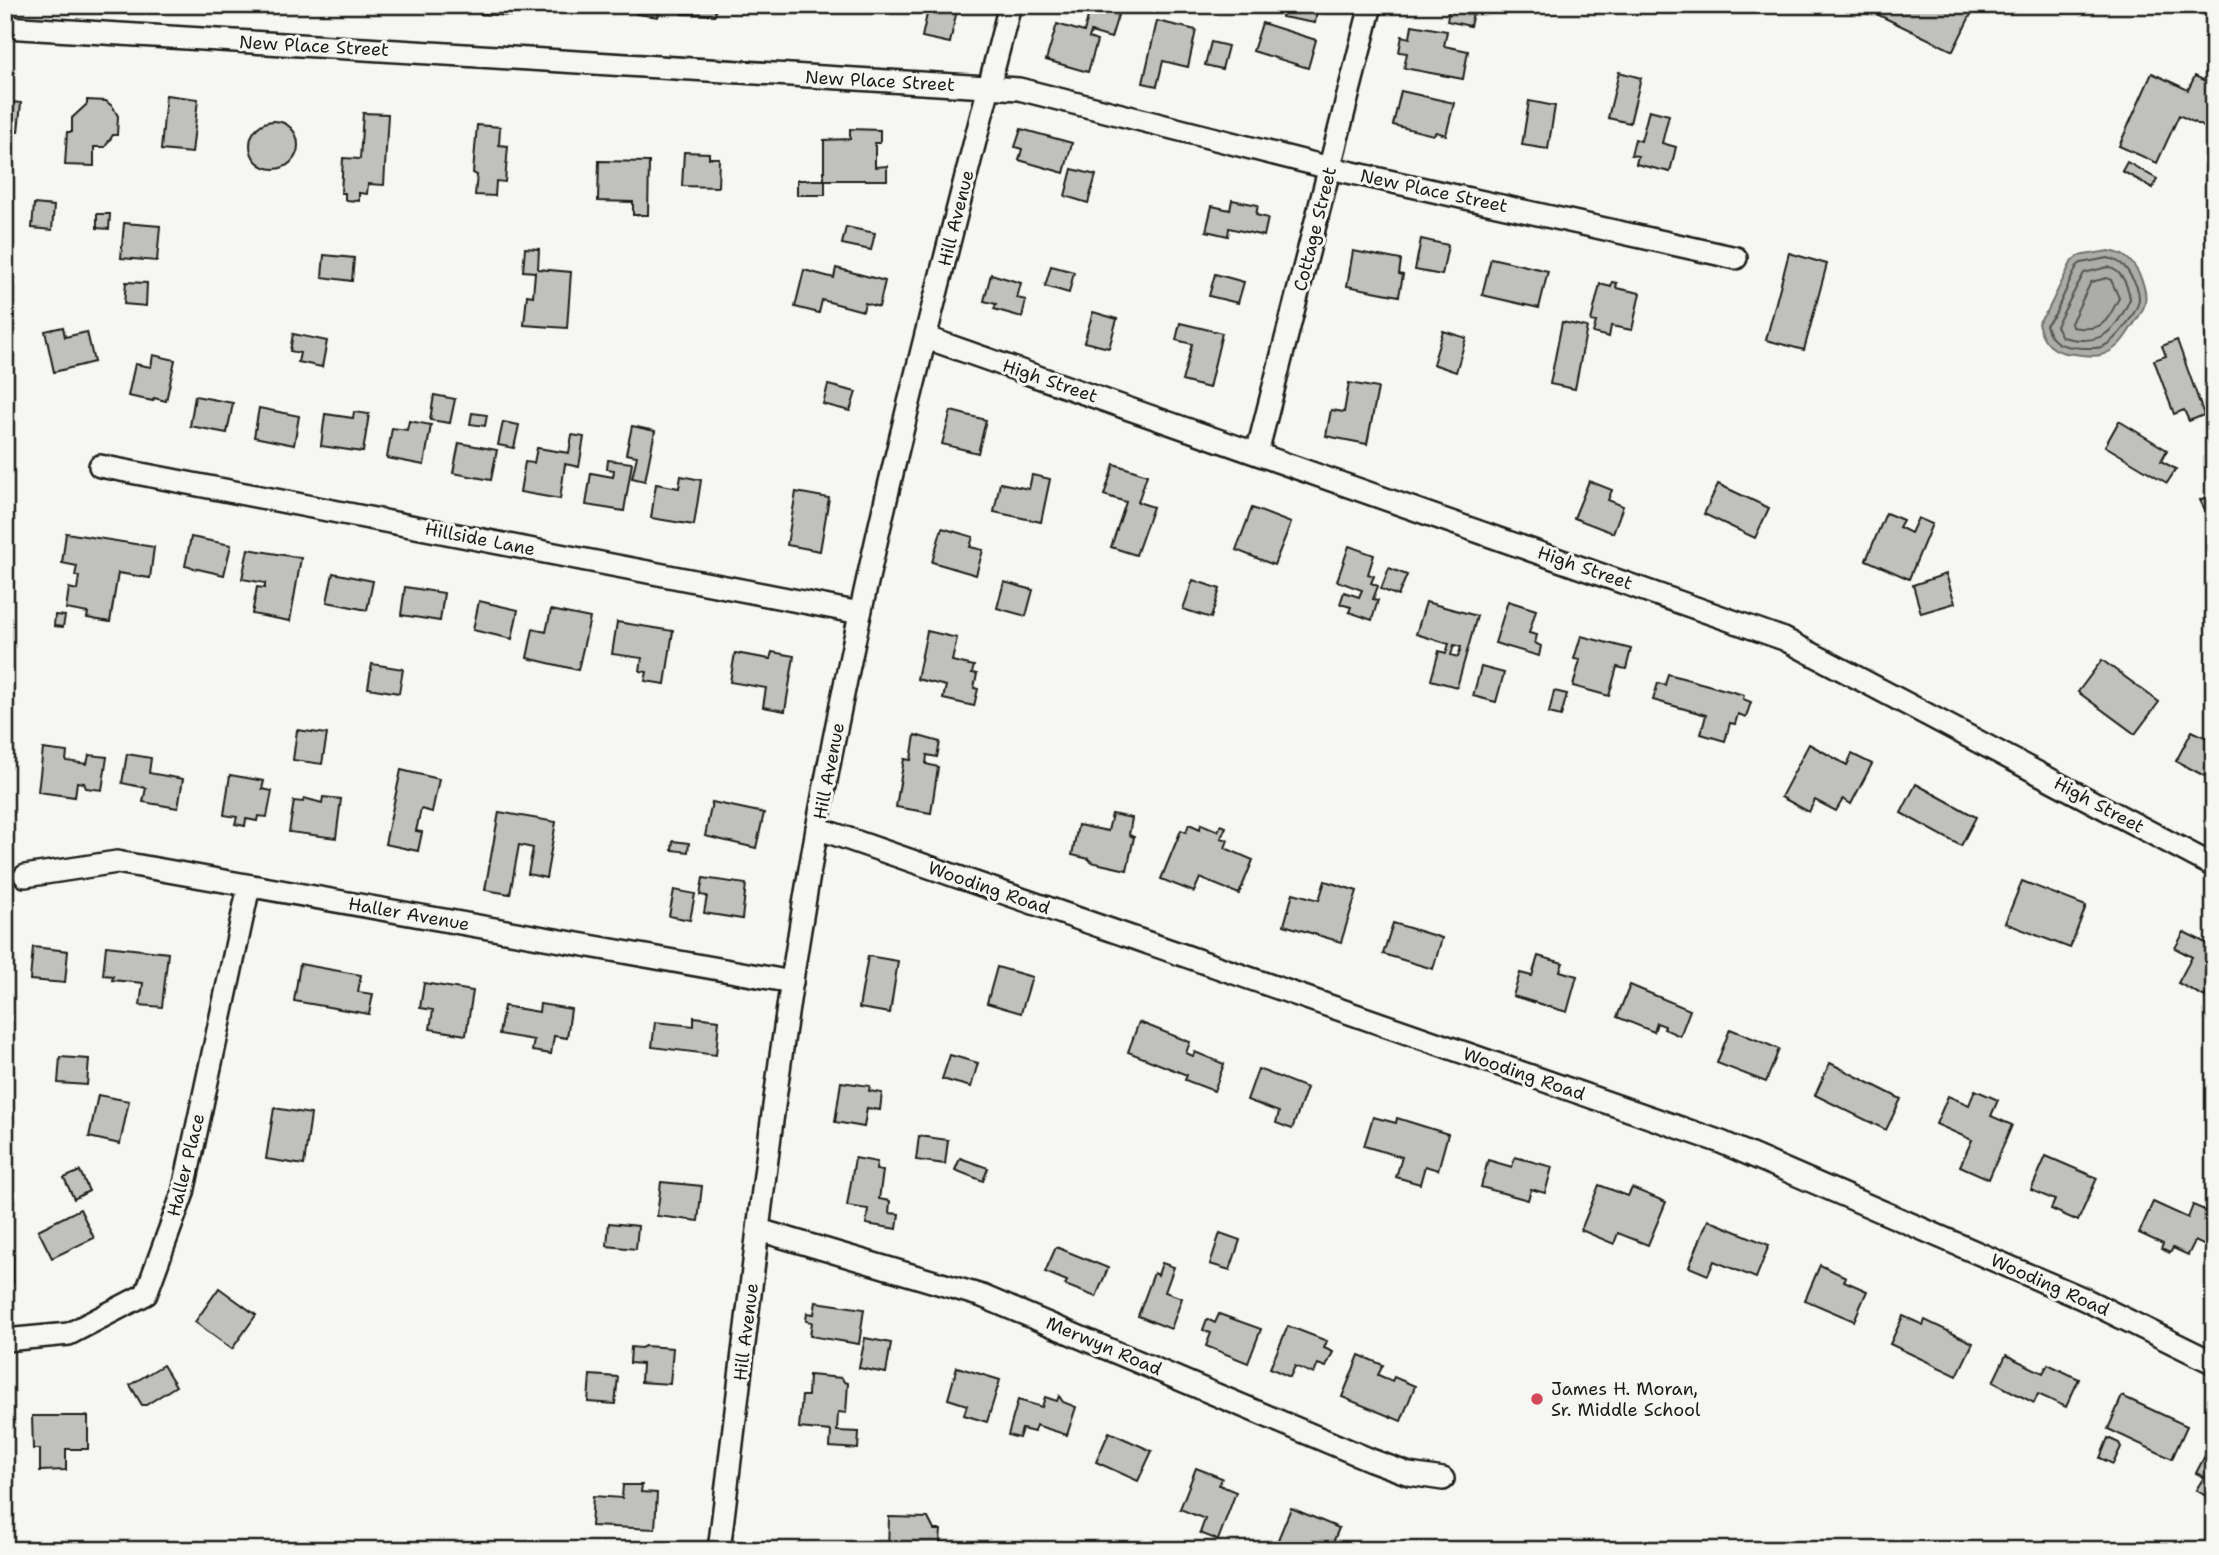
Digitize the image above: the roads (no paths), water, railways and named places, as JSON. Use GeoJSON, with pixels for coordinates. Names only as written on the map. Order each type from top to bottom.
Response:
{"type":"FeatureCollection","features":[{"type":"Feature","properties":{"kind":"street","name":"Hill Avenue"},"geometry":{"type":"LineString","coordinates":[[719,1550],[792,982],[817,828],[860,613],[1010,5]]}},
{"type":"Feature","properties":{"kind":"street","name":"Cottage Street"},"geometry":{"type":"LineString","coordinates":[[1257,453],[1371,5]]}},
{"type":"Feature","properties":{"kind":"street","name":"New Place Street"},"geometry":{"type":"LineString","coordinates":[[5,27],[1019,89],[1330,168],[1736,258]]}},
{"type":"Feature","properties":{"kind":"street","name":"High Street"},"geometry":{"type":"LineString","coordinates":[[927,338],[1784,639],[2214,866]]}},
{"type":"Feature","properties":{"kind":"street","name":"Hillside Lane"},"geometry":{"type":"LineString","coordinates":[[100,466],[860,613]]}},
{"type":"Feature","properties":{"kind":"street","name":"Wooding Road"},"geometry":{"type":"LineString","coordinates":[[817,828],[1721,1142],[2084,1299],[2214,1363]]}},
{"type":"Feature","properties":{"kind":"street","name":"Haller Avenue"},"geometry":{"type":"LineString","coordinates":[[25,876],[117,862],[792,982]]}},
{"type":"Feature","properties":{"kind":"street","name":"Haller Place"},"geometry":{"type":"LineString","coordinates":[[5,1340],[69,1334],[146,1294],[183,1193],[249,886]]}},
{"type":"Feature","properties":{"kind":"street","name":"Merwyn Road"},"geometry":{"type":"LineString","coordinates":[[759,1230],[982,1296],[1371,1460],[1409,1474],[1443,1479]]}},
{"type":"Feature","properties":{"kind":"water"},"geometry":{"type":"Polygon","coordinates":[[[2109,251],[2121,254],[2133,265],[2145,291],[2144,307],[2121,342],[2106,353],[2088,356],[2055,349],[2046,342],[2038,323],[2048,310],[2072,261],[2078,256],[2109,251]]]}},
{"type":"Feature","properties":{"kind":"place","name":"James H. Moran, Sr. Middle School"},"geometry":{"type":"Point","coordinates":[1537,1399]}}]}
